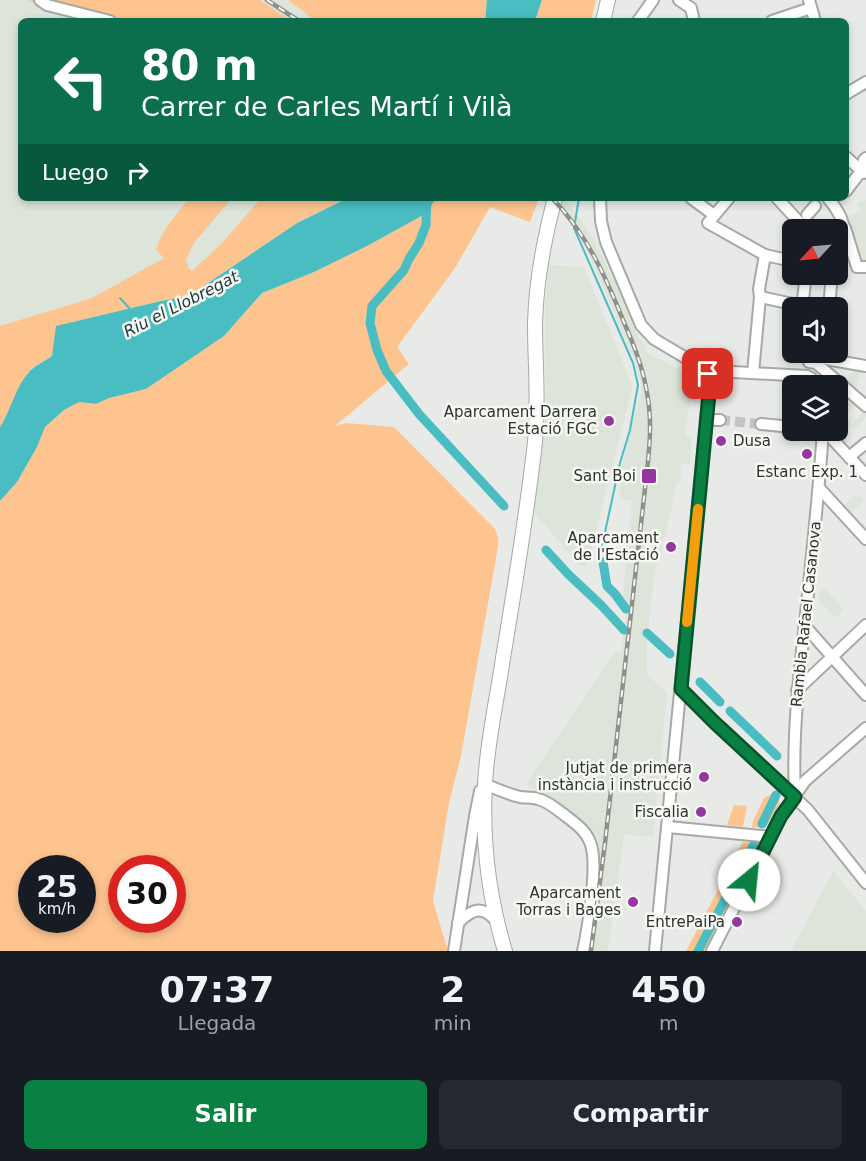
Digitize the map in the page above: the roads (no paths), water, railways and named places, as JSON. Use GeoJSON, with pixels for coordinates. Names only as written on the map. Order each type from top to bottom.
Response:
{"type":"FeatureCollection","features":[{"type":"Feature","properties":{"kind":"main road"},"geometry":{"type":"LineString","coordinates":[[604,18],[608,0]]}},
{"type":"Feature","properties":{"kind":"main road"},"geometry":{"type":"LineString","coordinates":[[505,951],[488,863],[485,784],[535,440],[537,285],[542,251],[554,201]]}},
{"type":"Feature","properties":{"kind":"street"},"geometry":{"type":"LineString","coordinates":[[40,0],[47,5],[98,18]]}},
{"type":"Feature","properties":{"kind":"street"},"geometry":{"type":"LineString","coordinates":[[640,18],[653,0]]}},
{"type":"Feature","properties":{"kind":"street"},"geometry":{"type":"LineString","coordinates":[[679,0],[691,8],[693,18]]}},
{"type":"Feature","properties":{"kind":"street"},"geometry":{"type":"LineString","coordinates":[[778,18],[810,4]]}},
{"type":"Feature","properties":{"kind":"street"},"geometry":{"type":"LineString","coordinates":[[849,92],[866,82]]}},
{"type":"Feature","properties":{"kind":"street"},"geometry":{"type":"LineString","coordinates":[[849,159],[865,165],[849,187]]}},
{"type":"Feature","properties":{"kind":"street"},"geometry":{"type":"LineString","coordinates":[[600,201],[601,221],[606,242],[641,325],[654,339],[701,367],[708,374],[710,383],[655,951]]}},
{"type":"Feature","properties":{"kind":"street"},"geometry":{"type":"LineString","coordinates":[[695,201],[714,215]]}},
{"type":"Feature","properties":{"kind":"street"},"geometry":{"type":"LineString","coordinates":[[726,201],[708,223],[765,255],[782,259]]}},
{"type":"Feature","properties":{"kind":"street"},"geometry":{"type":"LineString","coordinates":[[780,201],[796,219]]}},
{"type":"Feature","properties":{"kind":"street"},"geometry":{"type":"LineString","coordinates":[[822,202],[838,211],[841,219]]}},
{"type":"Feature","properties":{"kind":"street"},"geometry":{"type":"LineString","coordinates":[[848,236],[857,267],[866,267]]}},
{"type":"Feature","properties":{"kind":"street"},"geometry":{"type":"LineString","coordinates":[[753,373],[759,289],[765,255]]}},
{"type":"Feature","properties":{"kind":"street"},"geometry":{"type":"LineString","coordinates":[[759,297],[782,302]]}},
{"type":"Feature","properties":{"kind":"street"},"geometry":{"type":"LineString","coordinates":[[827,363],[866,406]]}},
{"type":"Feature","properties":{"kind":"street"},"geometry":{"type":"LineString","coordinates":[[848,363],[866,366]]}},
{"type":"Feature","properties":{"kind":"street"},"geometry":{"type":"LineString","coordinates":[[708,374],[715,371],[782,377]]}},
{"type":"Feature","properties":{"kind":"street"},"geometry":{"type":"LineString","coordinates":[[761,424],[782,426]]}},
{"type":"Feature","properties":{"kind":"street","name":"Rambla Rafael Casanova"},"geometry":{"type":"LineString","coordinates":[[795,797],[793,763],[797,690],[823,441]]}},
{"type":"Feature","properties":{"kind":"street"},"geometry":{"type":"LineString","coordinates":[[834,441],[866,475]]}},
{"type":"Feature","properties":{"kind":"street"},"geometry":{"type":"LineString","coordinates":[[849,457],[866,442]]}},
{"type":"Feature","properties":{"kind":"street"},"geometry":{"type":"LineString","coordinates":[[819,488],[866,539]]}},
{"type":"Feature","properties":{"kind":"street"},"geometry":{"type":"LineString","coordinates":[[804,625],[866,695]]}},
{"type":"Feature","properties":{"kind":"street"},"geometry":{"type":"LineString","coordinates":[[797,690],[866,625]]}},
{"type":"Feature","properties":{"kind":"street"},"geometry":{"type":"LineString","coordinates":[[681,689],[808,810],[866,883]]}},
{"type":"Feature","properties":{"kind":"street"},"geometry":{"type":"LineString","coordinates":[[678,719],[681,713],[689,710],[696,710],[708,717]]}},
{"type":"Feature","properties":{"kind":"street"},"geometry":{"type":"LineString","coordinates":[[712,951],[781,816],[805,781],[866,728]]}},
{"type":"Feature","properties":{"kind":"street"},"geometry":{"type":"LineString","coordinates":[[454,951],[475,816],[490,746]]}},
{"type":"Feature","properties":{"kind":"street"},"geometry":{"type":"LineString","coordinates":[[485,784],[519,796],[539,799],[551,805],[574,822],[590,841],[593,852],[593,870],[583,951]]}},
{"type":"Feature","properties":{"kind":"street"},"geometry":{"type":"LineString","coordinates":[[668,827],[771,837]]}},
{"type":"Feature","properties":{"kind":"street"},"geometry":{"type":"LineString","coordinates":[[458,923],[467,914],[477,910],[490,913],[498,923]]}},
{"type":"Feature","properties":{"kind":"water"},"geometry":{"type":"Polygon","coordinates":[[[487,0],[542,0],[536,18],[485,18],[487,0]]]}},
{"type":"Feature","properties":{"kind":"water","name":"Riu el Llobregat"},"geometry":{"type":"Polygon","coordinates":[[[342,201],[434,201],[427,213],[367,246],[314,272],[262,293],[224,336],[146,389],[109,398],[96,404],[79,402],[64,410],[45,427],[37,447],[17,482],[0,501],[0,427],[24,378],[52,356],[56,326],[189,296],[297,223],[342,201]]]}},
{"type":"Feature","properties":{"kind":"waterway"},"geometry":{"type":"LineString","coordinates":[[427,201],[426,225],[419,243],[404,270],[372,306],[370,323],[377,350],[386,371],[419,414],[504,506]]}},
{"type":"Feature","properties":{"kind":"waterway"},"geometry":{"type":"LineString","coordinates":[[578,201],[574,228],[633,363],[638,385],[630,430],[620,463],[602,546]]}},
{"type":"Feature","properties":{"kind":"waterway"},"geometry":{"type":"LineString","coordinates":[[120,298],[130,309]]}},
{"type":"Feature","properties":{"kind":"waterway"},"geometry":{"type":"LineString","coordinates":[[546,550],[624,630]]}},
{"type":"Feature","properties":{"kind":"waterway"},"geometry":{"type":"LineString","coordinates":[[603,562],[607,586],[626,609]]}},
{"type":"Feature","properties":{"kind":"waterway"},"geometry":{"type":"LineString","coordinates":[[647,633],[670,654]]}},
{"type":"Feature","properties":{"kind":"waterway"},"geometry":{"type":"LineString","coordinates":[[700,682],[720,702]]}},
{"type":"Feature","properties":{"kind":"waterway"},"geometry":{"type":"LineString","coordinates":[[730,711],[777,756]]}},
{"type":"Feature","properties":{"kind":"waterway"},"geometry":{"type":"LineString","coordinates":[[762,824],[776,795]]}},
{"type":"Feature","properties":{"kind":"waterway"},"geometry":{"type":"LineString","coordinates":[[698,951],[754,844]]}},
{"type":"Feature","properties":{"kind":"tunnel"},"geometry":{"type":"LineString","coordinates":[[720,420],[761,424]]}},
{"type":"Feature","properties":{"kind":"railway"},"geometry":{"type":"LineString","coordinates":[[267,0],[294,18]]}},
{"type":"Feature","properties":{"kind":"railway"},"geometry":{"type":"LineString","coordinates":[[555,201],[585,240],[609,287],[640,365],[650,412],[647,471],[591,951]]}},
{"type":"Feature","properties":{"kind":"place","name":"Aparcament Darrera Estació FGC"},"geometry":{"type":"Point","coordinates":[609,421]}},
{"type":"Feature","properties":{"kind":"place","name":"Dusa"},"geometry":{"type":"Point","coordinates":[721,441]}},
{"type":"Feature","properties":{"kind":"place","name":"Estanc Exp. 1"},"geometry":{"type":"Point","coordinates":[807,454]}},
{"type":"Feature","properties":{"kind":"place","name":"Sant Boi"},"geometry":{"type":"Point","coordinates":[649,476]}},
{"type":"Feature","properties":{"kind":"place","name":"Aparcament de l'Estació"},"geometry":{"type":"Point","coordinates":[671,547]}},
{"type":"Feature","properties":{"kind":"place","name":"Jutjat de primera instància i instrucció"},"geometry":{"type":"Point","coordinates":[704,777]}},
{"type":"Feature","properties":{"kind":"place","name":"Fiscalia"},"geometry":{"type":"Point","coordinates":[701,812]}},
{"type":"Feature","properties":{"kind":"place","name":"Aparcament Torras i Bages"},"geometry":{"type":"Point","coordinates":[633,902]}},
{"type":"Feature","properties":{"kind":"place","name":"EntrePaiPa"},"geometry":{"type":"Point","coordinates":[737,922]}}]}
